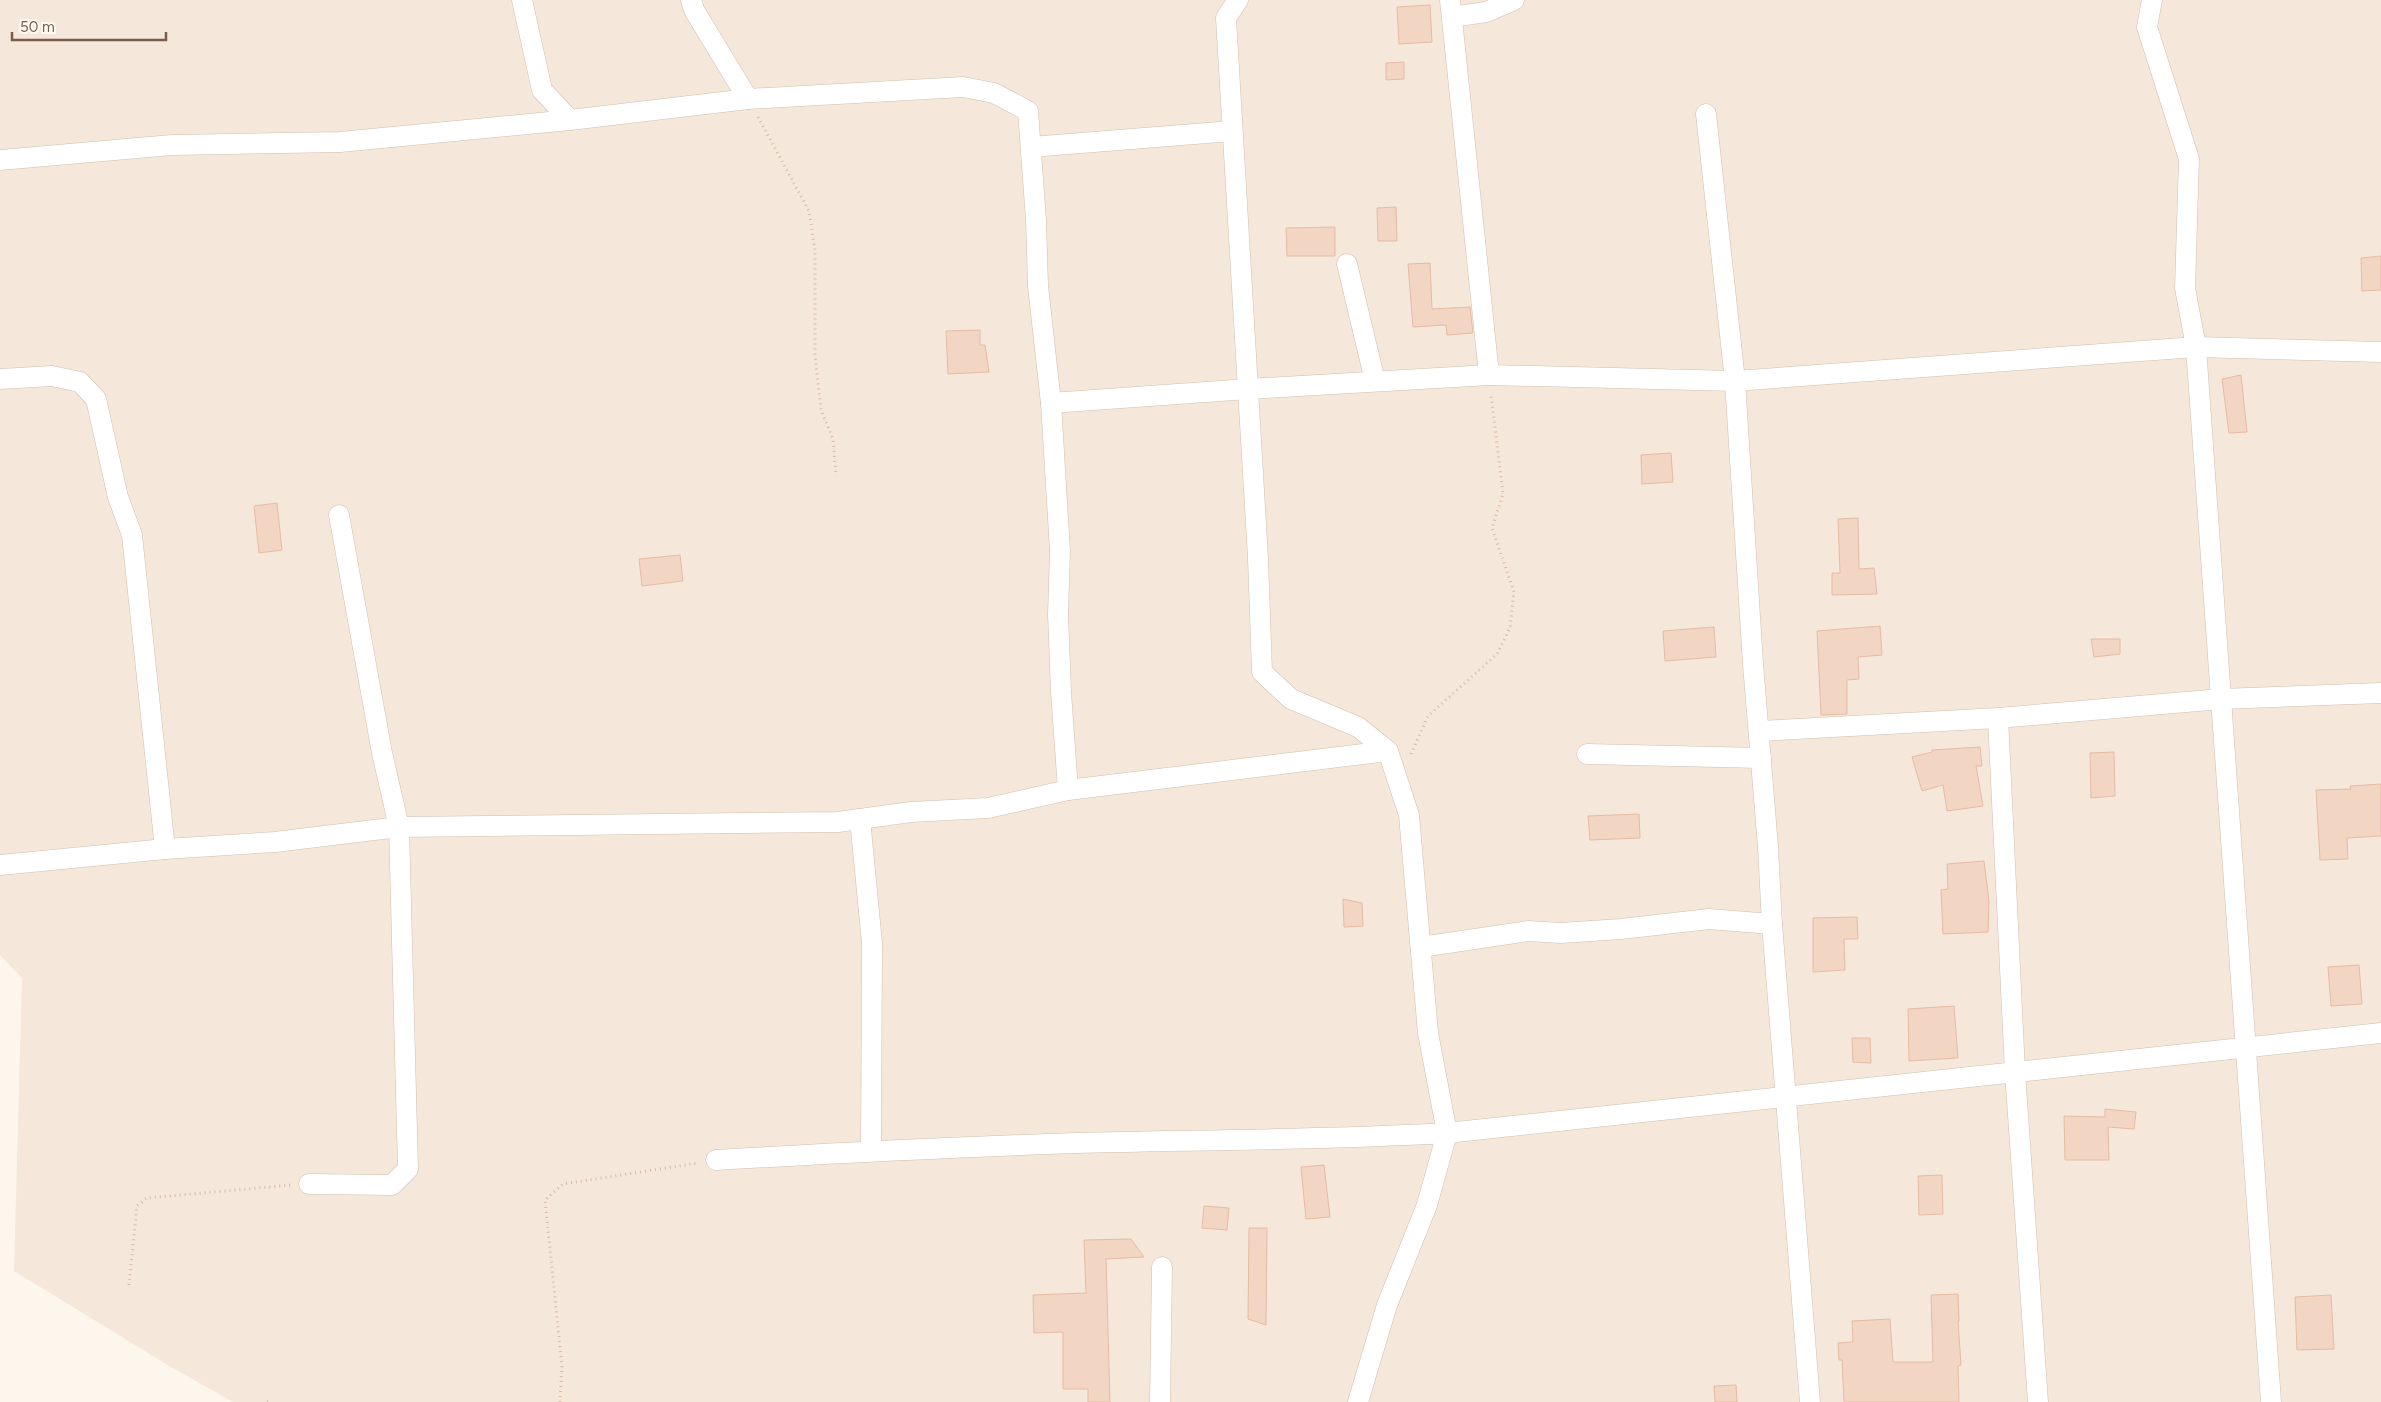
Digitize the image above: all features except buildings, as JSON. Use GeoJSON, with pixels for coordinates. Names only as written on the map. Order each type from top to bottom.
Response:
{"type":"FeatureCollection","features":[{"type":"Feature","properties":{"kind":"street"},"geometry":{"type":"LineString","coordinates":[[522,0],[542,90],[570,120]]}},
{"type":"Feature","properties":{"kind":"street"},"geometry":{"type":"LineString","coordinates":[[691,0],[694,10],[748,99]]}},
{"type":"Feature","properties":{"kind":"street"},"geometry":{"type":"LineString","coordinates":[[1238,0],[1226,18],[1248,389],[1262,672],[1290,699],[1358,727],[1388,751],[1409,815],[1428,1033],[1447,1133],[1427,1205],[1387,1305],[1358,1402]]}},
{"type":"Feature","properties":{"kind":"street"},"geometry":{"type":"LineString","coordinates":[[1489,375],[1451,8],[1486,12],[1514,0]]}},
{"type":"Feature","properties":{"kind":"street"},"geometry":{"type":"LineString","coordinates":[[2152,0],[2148,27],[2189,160],[2186,288],[2196,347],[2271,1402]]}},
{"type":"Feature","properties":{"kind":"street"},"geometry":{"type":"LineString","coordinates":[[0,160],[172,145],[340,142],[570,120],[748,99],[963,87],[994,93],[1028,111],[1039,296],[1051,403],[1060,551],[1058,614],[1068,790]]}},
{"type":"Feature","properties":{"kind":"street"},"geometry":{"type":"LineString","coordinates":[[1706,114],[1735,382],[1772,924],[1810,1402]]}},
{"type":"Feature","properties":{"kind":"street"},"geometry":{"type":"LineString","coordinates":[[1031,147],[1232,131]]}},
{"type":"Feature","properties":{"kind":"street"},"geometry":{"type":"LineString","coordinates":[[1347,264],[1375,381]]}},
{"type":"Feature","properties":{"kind":"street"},"geometry":{"type":"LineString","coordinates":[[1051,403],[1489,375],[1735,382],[2196,347],[2381,352]]}},
{"type":"Feature","properties":{"kind":"street"},"geometry":{"type":"LineString","coordinates":[[0,379],[52,376],[80,382],[96,399],[118,497],[132,535],[166,849]]}},
{"type":"Feature","properties":{"kind":"street"},"geometry":{"type":"LineString","coordinates":[[308,1184],[392,1185],[408,1169],[399,827],[382,753],[339,515]]}},
{"type":"Feature","properties":{"kind":"street"},"geometry":{"type":"LineString","coordinates":[[1760,731],[1998,718],[2221,699],[2381,693]]}},
{"type":"Feature","properties":{"kind":"street"},"geometry":{"type":"LineString","coordinates":[[1998,718],[2015,1072],[2038,1402]]}},
{"type":"Feature","properties":{"kind":"street"},"geometry":{"type":"LineString","coordinates":[[0,865],[166,849],[275,842],[399,827],[819,822],[860,819],[911,812],[988,808],[1068,790],[1388,751]]}},
{"type":"Feature","properties":{"kind":"street"},"geometry":{"type":"LineString","coordinates":[[1587,754],[1761,758]]}},
{"type":"Feature","properties":{"kind":"street"},"geometry":{"type":"LineString","coordinates":[[860,819],[872,943],[871,1151]]}},
{"type":"Feature","properties":{"kind":"street"},"geometry":{"type":"LineString","coordinates":[[1421,946],[1528,931],[1561,933],[1612,930],[1709,919],[1772,924]]}},
{"type":"Feature","properties":{"kind":"street"},"geometry":{"type":"LineString","coordinates":[[716,1160],[871,1151],[1247,1139],[1359,1138],[1447,1133],[2381,1032]]}},
{"type":"Feature","properties":{"kind":"street"},"geometry":{"type":"LineString","coordinates":[[1160,1402],[1162,1267]]}},
{"type":"Feature","properties":{"kind":"path"},"geometry":{"type":"LineString","coordinates":[[748,99],[809,210],[816,251],[815,354],[821,410],[834,439],[836,476]]}},
{"type":"Feature","properties":{"kind":"path"},"geometry":{"type":"LineString","coordinates":[[1398,782],[1428,716],[1497,654],[1510,628],[1514,592],[1492,528],[1503,494],[1489,375]]}},
{"type":"Feature","properties":{"kind":"path"},"geometry":{"type":"LineString","coordinates":[[560,1402],[562,1367],[545,1200],[564,1184],[716,1160]]}},
{"type":"Feature","properties":{"kind":"path"},"geometry":{"type":"LineString","coordinates":[[129,1285],[137,1206],[147,1198],[308,1184]]}},
{"type":"Feature","properties":{"kind":"shaded area"},"geometry":{"type":"Polygon","coordinates":[[[0,0],[2381,0],[2381,1402],[233,1402],[166,1364],[14,1271],[22,978],[0,955],[0,0]]]}}]}
